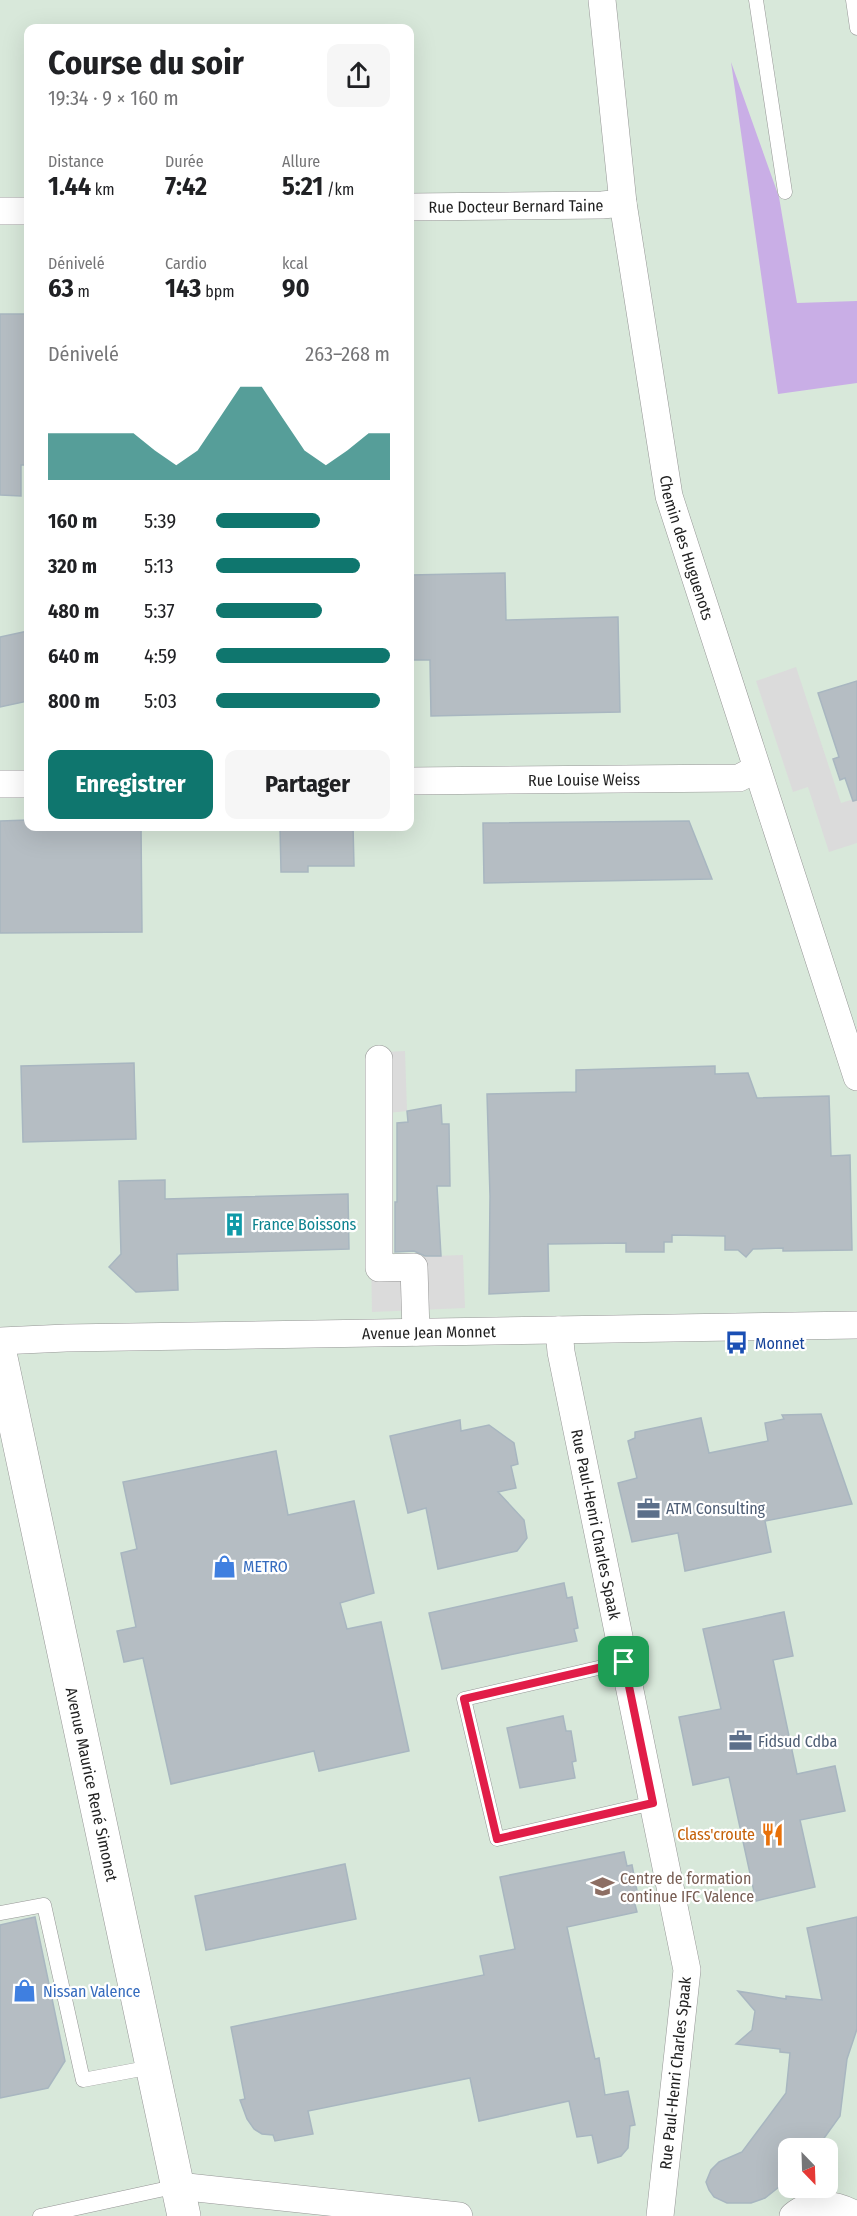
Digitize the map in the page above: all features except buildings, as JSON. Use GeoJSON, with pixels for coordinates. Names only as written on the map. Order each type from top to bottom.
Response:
{"type":"FeatureCollection","features":[{"type":"Feature","properties":{"kind":"street","name":"Chemin des Huguenots"},"geometry":{"type":"LineString","coordinates":[[602,0],[623,203],[669,496],[857,1077]]}},
{"type":"Feature","properties":{"kind":"street","name":"Rue Docteur Bernard Taine"},"geometry":{"type":"LineString","coordinates":[[414,207],[623,203]]}},
{"type":"Feature","properties":{"kind":"street"},"geometry":{"type":"LineString","coordinates":[[0,211],[24,211]]}},
{"type":"Feature","properties":{"kind":"street","name":"Rue Louise Weiss"},"geometry":{"type":"LineString","coordinates":[[414,781],[739,778],[756,769]]}},
{"type":"Feature","properties":{"kind":"street"},"geometry":{"type":"LineString","coordinates":[[0,784],[24,784]]}},
{"type":"Feature","properties":{"kind":"street"},"geometry":{"type":"LineString","coordinates":[[379,1059],[379,1268],[414,1267],[416,1332]]}},
{"type":"Feature","properties":{"kind":"street","name":"Avenue Jean Monnet"},"geometry":{"type":"LineString","coordinates":[[0,1341],[857,1324]]}},
{"type":"Feature","properties":{"kind":"street","name":"Rue Paul-Henri Charles Spaak"},"geometry":{"type":"LineString","coordinates":[[559,1330],[561,1352],[687,1970],[660,2216]]}},
{"type":"Feature","properties":{"kind":"street","name":"Avenue Maurice René Simonet"},"geometry":{"type":"LineString","coordinates":[[0,1353],[181,2201]]}},
{"type":"Feature","properties":{"kind":"street"},"geometry":{"type":"LineString","coordinates":[[181,2201],[459,2216]]}},
{"type":"Feature","properties":{"kind":"street"},"geometry":{"type":"LineString","coordinates":[[793,2216],[814,2206],[831,2205],[847,2209],[857,2216]]}},
{"type":"Feature","properties":{"kind":"lane"},"geometry":{"type":"LineString","coordinates":[[756,0],[785,192]]}},
{"type":"Feature","properties":{"kind":"lane"},"geometry":{"type":"LineString","coordinates":[[853,0],[857,28]]}},
{"type":"Feature","properties":{"kind":"lane"},"geometry":{"type":"LineString","coordinates":[[624,1662],[464,1699],[497,1839],[653,1803]]}},
{"type":"Feature","properties":{"kind":"lane"},"geometry":{"type":"LineString","coordinates":[[0,1913],[44,1905],[83,2080],[152,2067]]}},
{"type":"Feature","properties":{"kind":"lane"},"geometry":{"type":"LineString","coordinates":[[40,2216],[181,2201]]}},
{"type":"Feature","properties":{"kind":"shaded area"},"geometry":{"type":"Polygon","coordinates":[[[0,0],[857,0],[857,2216],[0,2216],[0,0]]]}},
{"type":"Feature","properties":{"kind":"shaded area"},"geometry":{"type":"Polygon","coordinates":[[[731,62],[779,197],[797,303],[857,301],[857,383],[778,394],[731,62]]]}},
{"type":"Feature","properties":{"kind":"shaded area"},"geometry":{"type":"Polygon","coordinates":[[[796,667],[841,803],[857,798],[857,843],[829,852],[808,787],[793,792],[756,681],[796,667]]]}},
{"type":"Feature","properties":{"kind":"shaded area"},"geometry":{"type":"Polygon","coordinates":[[[405,1051],[407,1111],[388,1113],[385,1052],[405,1051]]]}},
{"type":"Feature","properties":{"kind":"shaded area"},"geometry":{"type":"Polygon","coordinates":[[[463,1255],[465,1308],[372,1312],[371,1258],[463,1255]]]}},
{"type":"Feature","properties":{"kind":"place","name":"France Boissons"},"geometry":{"type":"Point","coordinates":[234,1224]}},
{"type":"Feature","properties":{"kind":"place","name":"Monnet"},"geometry":{"type":"Point","coordinates":[737,1343]}},
{"type":"Feature","properties":{"kind":"place","name":"ATM Consulting"},"geometry":{"type":"Point","coordinates":[648,1508]}},
{"type":"Feature","properties":{"kind":"place","name":"METRO"},"geometry":{"type":"Point","coordinates":[225,1566]}},
{"type":"Feature","properties":{"kind":"place","name":"Fidsud Cdba"},"geometry":{"type":"Point","coordinates":[740,1741]}},
{"type":"Feature","properties":{"kind":"place","name":"Class'croute"},"geometry":{"type":"Point","coordinates":[773,1834]}},
{"type":"Feature","properties":{"kind":"place","name":"Centre de formation continue IFC Valence"},"geometry":{"type":"Point","coordinates":[602,1887]}},
{"type":"Feature","properties":{"kind":"place","name":"Nissan Valence"},"geometry":{"type":"Point","coordinates":[25,1991]}},
{"type":"Feature","properties":{"kind":"route"},"geometry":{"type":"LineString","coordinates":[[624,1662],[653,1803],[497,1839],[464,1699],[624,1662]]}}]}
